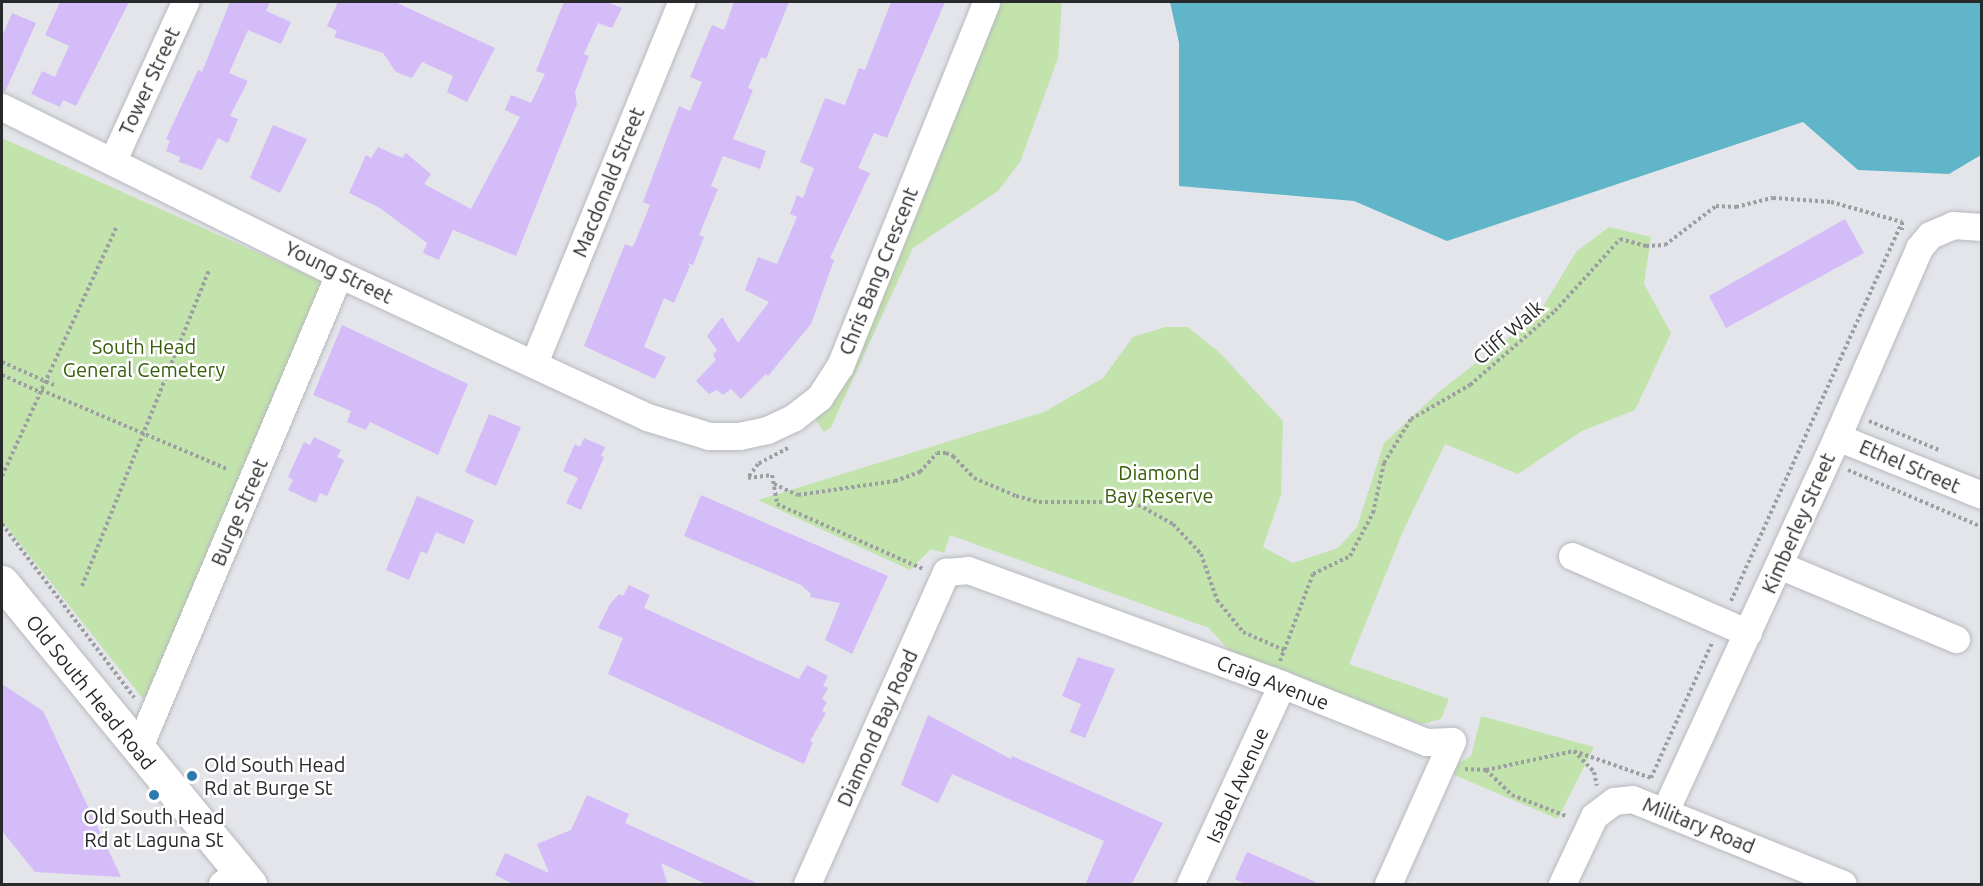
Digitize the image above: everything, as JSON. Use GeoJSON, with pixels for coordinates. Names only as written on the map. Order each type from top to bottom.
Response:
{"type":"FeatureCollection","features":[{"type":"Feature","properties":{"kind":"main road","name":"Old South Head Road"},"geometry":{"type":"LineString","coordinates":[[2,582],[138,749],[237,880]]}},
{"type":"Feature","properties":{"kind":"street","name":"Tower Street"},"geometry":{"type":"LineString","coordinates":[[113,160],[185,2]]}},
{"type":"Feature","properties":{"kind":"street","name":"Macdonald Street"},"geometry":{"type":"LineString","coordinates":[[534,363],[681,2]]}},
{"type":"Feature","properties":{"kind":"street","name":"Chris Bang Crescent"},"geometry":{"type":"LineString","coordinates":[[680,430],[709,436],[767,430],[793,418],[819,398],[840,366],[986,2]]}},
{"type":"Feature","properties":{"kind":"street","name":"Young Street"},"geometry":{"type":"LineString","coordinates":[[2,107],[339,274],[680,430]]}},
{"type":"Feature","properties":{"kind":"street","name":"Kimberley Street"},"geometry":{"type":"LineString","coordinates":[[1665,811],[1837,437],[1919,248],[1930,235],[1953,225],[1982,227]]}},
{"type":"Feature","properties":{"kind":"street","name":"Burge Street"},"geometry":{"type":"LineString","coordinates":[[138,749],[339,274]]}},
{"type":"Feature","properties":{"kind":"street","name":"Ethel Street"},"geometry":{"type":"LineString","coordinates":[[1837,437],[1982,495]]}},
{"type":"Feature","properties":{"kind":"street"},"geometry":{"type":"LineString","coordinates":[[1572,556],[1748,633]]}},
{"type":"Feature","properties":{"kind":"street"},"geometry":{"type":"LineString","coordinates":[[1779,565],[1956,639]]}},
{"type":"Feature","properties":{"kind":"street","name":"Craig Avenue"},"geometry":{"type":"LineString","coordinates":[[946,572],[968,570],[1276,682],[1426,742],[1452,741]]}},
{"type":"Feature","properties":{"kind":"street","name":"Diamond Bay Road"},"geometry":{"type":"LineString","coordinates":[[807,885],[946,572]]}},
{"type":"Feature","properties":{"kind":"street","name":"Isabel Avenue"},"geometry":{"type":"LineString","coordinates":[[1190,885],[1276,682]]}},
{"type":"Feature","properties":{"kind":"street"},"geometry":{"type":"LineString","coordinates":[[1388,885],[1452,741]]}},
{"type":"Feature","properties":{"kind":"street","name":"Military Road"},"geometry":{"type":"LineString","coordinates":[[1600,809],[1614,801],[1632,799],[1843,885]]}},
{"type":"Feature","properties":{"kind":"street"},"geometry":{"type":"LineString","coordinates":[[1562,885],[1589,824],[1600,809]]}},
{"type":"Feature","properties":{"kind":"path","name":"Cliff Walk"},"geometry":{"type":"LineString","coordinates":[[1276,682],[1284,650],[1313,574],[1350,556],[1373,513],[1384,463],[1411,419],[1470,386],[1556,311],[1620,239],[1646,246],[1665,245],[1716,206],[1736,207],[1773,198],[1831,202],[1894,219]]}},
{"type":"Feature","properties":{"kind":"path"},"geometry":{"type":"LineString","coordinates":[[1730,603],[1902,222]]}},
{"type":"Feature","properties":{"kind":"path"},"geometry":{"type":"LineString","coordinates":[[2,476],[117,226]]}},
{"type":"Feature","properties":{"kind":"path"},"geometry":{"type":"LineString","coordinates":[[82,586],[209,270]]}},
{"type":"Feature","properties":{"kind":"path"},"geometry":{"type":"LineString","coordinates":[[2,362],[54,385]]}},
{"type":"Feature","properties":{"kind":"path"},"geometry":{"type":"LineString","coordinates":[[2,375],[227,469]]}},
{"type":"Feature","properties":{"kind":"path"},"geometry":{"type":"LineString","coordinates":[[1869,421],[1951,455]]}},
{"type":"Feature","properties":{"kind":"path"},"geometry":{"type":"LineString","coordinates":[[797,442],[763,461],[748,474],[751,480],[770,474],[777,504],[931,573],[946,572]]}},
{"type":"Feature","properties":{"kind":"path"},"geometry":{"type":"LineString","coordinates":[[774,484],[798,495],[895,481],[920,472],[937,453],[946,453],[953,456],[974,478],[1016,496],[1039,501],[1133,502],[1173,524],[1201,555],[1217,600],[1243,632],[1284,650]]}},
{"type":"Feature","properties":{"kind":"path"},"geometry":{"type":"LineString","coordinates":[[1848,470],[1982,527]]}},
{"type":"Feature","properties":{"kind":"path"},"geometry":{"type":"LineString","coordinates":[[2,524],[135,699]]}},
{"type":"Feature","properties":{"kind":"path"},"geometry":{"type":"LineString","coordinates":[[1452,741],[1449,768],[1486,770],[1574,751],[1651,778],[1715,636]]}},
{"type":"Feature","properties":{"kind":"path"},"geometry":{"type":"LineString","coordinates":[[1574,751],[1594,772],[1600,809]]}},
{"type":"Feature","properties":{"kind":"path"},"geometry":{"type":"LineString","coordinates":[[1486,770],[1512,795],[1566,816]]}},
{"type":"Feature","properties":{"kind":"green space"},"geometry":{"type":"Polygon","coordinates":[[[985,2],[1062,2],[1058,58],[1020,162],[998,191],[913,248],[831,427],[824,432],[815,419],[829,397],[985,2]]]}},
{"type":"Feature","properties":{"kind":"green space","name":"South Head General Cemetery"},"geometry":{"type":"Polygon","coordinates":[[[2,138],[328,284],[152,710],[2,521],[2,138]]]}},
{"type":"Feature","properties":{"kind":"green space","name":"Diamond Bay Reserve"},"geometry":{"type":"Polygon","coordinates":[[[1609,227],[1651,237],[1644,284],[1671,333],[1635,410],[1582,431],[1518,474],[1445,444],[1404,529],[1349,664],[1449,699],[1441,719],[1422,724],[1231,653],[1209,628],[950,535],[944,553],[931,549],[910,570],[758,500],[1044,412],[1103,378],[1133,337],[1165,327],[1188,327],[1220,353],[1283,421],[1281,495],[1263,547],[1293,563],[1338,548],[1357,527],[1384,443],[1440,391],[1538,315],[1576,252],[1609,227]]]}},
{"type":"Feature","properties":{"kind":"green space"},"geometry":{"type":"Polygon","coordinates":[[[1481,716],[1594,747],[1558,819],[1445,771],[1471,756],[1481,716]]]}},
{"type":"Feature","properties":{"kind":"water"},"geometry":{"type":"Polygon","coordinates":[[[1170,2],[1981,2],[1981,155],[1949,174],[1858,170],[1803,122],[1447,241],[1354,201],[1179,186],[1179,43],[1170,2]]]}},
{"type":"Feature","properties":{"kind":"building"},"geometry":{"type":"Polygon","coordinates":[[[60,2],[129,2],[76,106],[63,100],[60,107],[31,94],[42,71],[55,77],[69,46],[45,35],[60,2]]]}},
{"type":"Feature","properties":{"kind":"building"},"geometry":{"type":"Polygon","coordinates":[[[230,2],[270,2],[266,11],[291,22],[281,44],[248,30],[229,73],[248,81],[230,116],[238,119],[228,143],[218,138],[202,170],[179,162],[180,157],[166,151],[170,141],[166,139],[198,70],[202,72],[230,2]]]}},
{"type":"Feature","properties":{"kind":"building"},"geometry":{"type":"Polygon","coordinates":[[[338,2],[395,2],[495,48],[467,102],[447,92],[453,76],[422,62],[412,78],[396,72],[383,53],[334,37],[337,31],[327,26],[338,2]]]}},
{"type":"Feature","properties":{"kind":"building"},"geometry":{"type":"Polygon","coordinates":[[[564,2],[607,2],[622,8],[612,28],[598,23],[584,54],[589,56],[575,92],[577,104],[516,256],[453,230],[439,260],[423,253],[427,243],[380,208],[349,193],[366,155],[371,158],[378,147],[402,158],[406,153],[431,174],[424,184],[471,209],[520,117],[505,110],[511,95],[531,103],[545,74],[536,71],[564,2]]]}},
{"type":"Feature","properties":{"kind":"building"},"geometry":{"type":"Polygon","coordinates":[[[734,2],[789,2],[766,59],[761,57],[748,88],[753,90],[733,139],[766,151],[760,169],[723,156],[711,186],[718,189],[699,235],[704,237],[693,265],[687,263],[690,266],[674,303],[664,298],[644,347],[666,357],[655,379],[584,346],[625,244],[633,247],[650,205],[643,202],[679,106],[690,111],[702,82],[690,77],[712,25],[724,30],[734,2]]]}},
{"type":"Feature","properties":{"kind":"building"},"geometry":{"type":"Polygon","coordinates":[[[891,2],[945,2],[887,138],[874,133],[858,168],[870,173],[830,258],[834,260],[811,324],[768,376],[766,374],[741,399],[731,389],[723,395],[717,390],[709,394],[696,381],[716,360],[713,355],[717,350],[707,336],[722,317],[738,343],[769,302],[745,290],[758,257],[777,264],[797,217],[790,214],[797,195],[803,198],[814,168],[800,162],[825,98],[845,105],[859,68],[865,70],[891,2]]]}},
{"type":"Feature","properties":{"kind":"building"},"geometry":{"type":"Polygon","coordinates":[[[12,13],[36,23],[5,92],[2,91],[2,36],[12,13]]]}},
{"type":"Feature","properties":{"kind":"building"},"geometry":{"type":"Polygon","coordinates":[[[273,125],[307,139],[280,193],[250,178],[273,125]]]}},
{"type":"Feature","properties":{"kind":"building"},"geometry":{"type":"Polygon","coordinates":[[[1845,219],[1864,253],[1726,328],[1709,296],[1845,219]]]}},
{"type":"Feature","properties":{"kind":"building"},"geometry":{"type":"Polygon","coordinates":[[[342,325],[468,384],[438,455],[370,422],[366,430],[347,422],[351,411],[313,395],[342,325]]]}},
{"type":"Feature","properties":{"kind":"building"},"geometry":{"type":"Polygon","coordinates":[[[489,414],[521,427],[496,486],[465,472],[489,414]]]}},
{"type":"Feature","properties":{"kind":"building"},"geometry":{"type":"Polygon","coordinates":[[[314,437],[341,450],[337,457],[344,460],[327,496],[320,493],[316,503],[288,490],[293,480],[288,477],[304,442],[310,445],[314,437]]]}},
{"type":"Feature","properties":{"kind":"building"},"geometry":{"type":"Polygon","coordinates":[[[584,438],[605,447],[601,456],[604,457],[581,510],[566,503],[578,478],[563,471],[575,444],[580,447],[584,438]]]}},
{"type":"Feature","properties":{"kind":"building"},"geometry":{"type":"Polygon","coordinates":[[[701,495],[888,576],[852,654],[825,640],[840,603],[810,597],[811,594],[801,585],[684,536],[701,495]]]}},
{"type":"Feature","properties":{"kind":"building"},"geometry":{"type":"Polygon","coordinates":[[[417,496],[474,520],[464,544],[436,532],[427,554],[421,551],[409,580],[386,570],[417,496]]]}},
{"type":"Feature","properties":{"kind":"building"},"geometry":{"type":"Polygon","coordinates":[[[629,585],[650,595],[644,608],[799,679],[807,665],[828,676],[823,686],[828,688],[822,699],[827,702],[822,711],[826,713],[810,741],[813,742],[804,764],[608,674],[623,638],[598,628],[610,604],[619,594],[623,596],[629,585]]]}},
{"type":"Feature","properties":{"kind":"building"},"geometry":{"type":"Polygon","coordinates":[[[1078,657],[1115,669],[1085,738],[1070,732],[1081,704],[1062,696],[1078,657]]]}},
{"type":"Feature","properties":{"kind":"building"},"geometry":{"type":"Polygon","coordinates":[[[2,684],[43,711],[121,877],[35,872],[2,831],[2,684]]]}},
{"type":"Feature","properties":{"kind":"building"},"geometry":{"type":"Polygon","coordinates":[[[928,715],[1011,759],[1012,756],[1163,823],[1131,885],[1085,885],[1104,841],[952,774],[938,803],[901,785],[928,715]]]}},
{"type":"Feature","properties":{"kind":"building"},"geometry":{"type":"Polygon","coordinates":[[[587,795],[629,814],[625,823],[761,885],[708,885],[661,863],[668,885],[515,885],[495,875],[505,853],[549,873],[537,844],[571,830],[587,795]]]}},
{"type":"Feature","properties":{"kind":"building"},"geometry":{"type":"Polygon","coordinates":[[[1247,852],[1322,885],[1247,885],[1235,879],[1247,852]]]}},
{"type":"Feature","properties":{"kind":"place","name":"Old South Head Rd at Burge St"},"geometry":{"type":"Point","coordinates":[192,776]}},
{"type":"Feature","properties":{"kind":"place","name":"Old South Head Rd at Laguna St"},"geometry":{"type":"Point","coordinates":[154,795]}}]}
